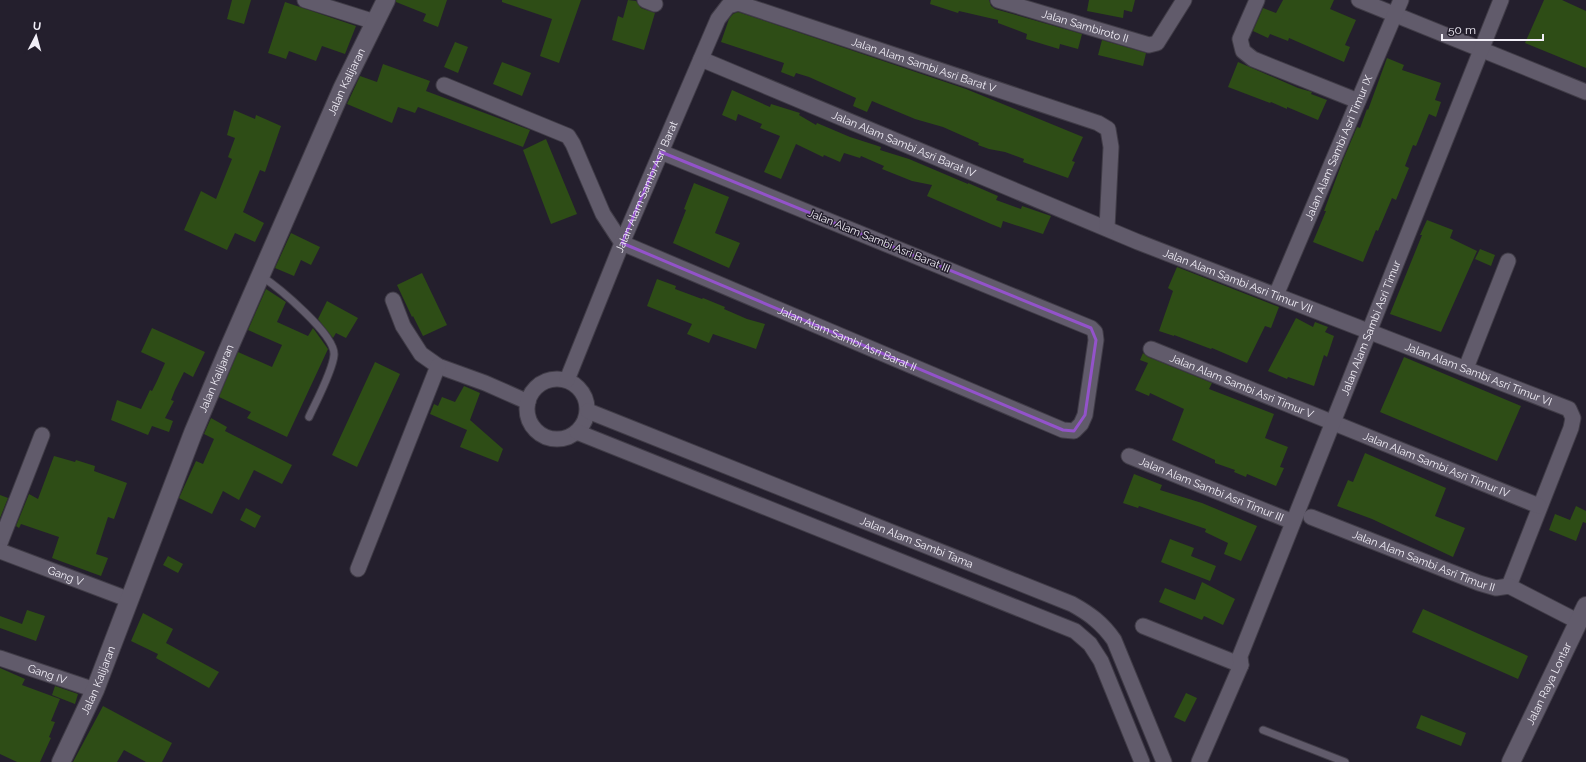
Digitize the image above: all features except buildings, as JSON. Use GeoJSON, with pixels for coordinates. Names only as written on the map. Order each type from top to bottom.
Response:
{"type":"FeatureCollection","features":[{"type":"Feature","properties":{"kind":"street"},"geometry":{"type":"LineString","coordinates":[[305,0],[375,22]]}},
{"type":"Feature","properties":{"kind":"street","name":"Jalan Kalijaran"},"geometry":{"type":"LineString","coordinates":[[61,762],[95,690],[193,433],[308,166],[386,0]]}},
{"type":"Feature","properties":{"kind":"street","name":"Jalan Sambiroto II"},"geometry":{"type":"LineString","coordinates":[[998,0],[1149,45],[1157,43],[1184,0]]}},
{"type":"Feature","properties":{"kind":"street"},"geometry":{"type":"LineString","coordinates":[[1257,0],[1240,39],[1243,51],[1253,59],[1358,101]]}},
{"type":"Feature","properties":{"kind":"street"},"geometry":{"type":"LineString","coordinates":[[1359,0],[1586,92]]}},
{"type":"Feature","properties":{"kind":"street","name":"Jalan Alam Sambi Asri Timur IX"},"geometry":{"type":"LineString","coordinates":[[1276,295],[1401,0]]}},
{"type":"Feature","properties":{"kind":"street","name":"Jalan Alam Sambi Asri Timur"},"geometry":{"type":"LineString","coordinates":[[1199,762],[1501,0]]}},
{"type":"Feature","properties":{"kind":"street","name":"Jalan Alam Sambi Asri Barat"},"geometry":{"type":"LineString","coordinates":[[567,380],[622,243],[718,19],[728,6],[738,3]]}},
{"type":"Feature","properties":{"kind":"street","name":"Jalan Alam Sambi Asri Barat V"},"geometry":{"type":"LineString","coordinates":[[738,3],[1098,122],[1108,129],[1111,147],[1111,230]]}},
{"type":"Feature","properties":{"kind":"street","name":"Jalan Alam Sambi Asri Barat IV"},"geometry":{"type":"LineString","coordinates":[[701,59],[1111,230]]}},
{"type":"Feature","properties":{"kind":"street"},"geometry":{"type":"LineString","coordinates":[[444,85],[568,136],[573,144],[603,214],[622,243]]}},
{"type":"Feature","properties":{"kind":"street","name":"Jalan Alam Sambi Asri Barat III"},"geometry":{"type":"LineString","coordinates":[[661,152],[1091,328],[1095,332],[1085,415],[1081,424],[1074,431]]}},
{"type":"Feature","properties":{"kind":"street","name":"Jalan Alam Sambi Asri Timur VII"},"geometry":{"type":"LineString","coordinates":[[1111,230],[1138,242],[1369,331]]}},
{"type":"Feature","properties":{"kind":"street","name":"Jalan Alam Sambi Asri Barat II"},"geometry":{"type":"LineString","coordinates":[[622,243],[1062,430],[1074,431]]}},
{"type":"Feature","properties":{"kind":"street"},"geometry":{"type":"LineString","coordinates":[[1466,368],[1508,261]]}},
{"type":"Feature","properties":{"kind":"street"},"geometry":{"type":"LineString","coordinates":[[393,300],[403,326],[412,343],[421,354],[438,366],[485,383],[528,402]]}},
{"type":"Feature","properties":{"kind":"street","name":"Jalan Alam Sambi Asri Timur VI"},"geometry":{"type":"LineString","coordinates":[[1369,331],[1568,409],[1573,418],[1571,428],[1540,506]]}},
{"type":"Feature","properties":{"kind":"street","name":"Jalan Alam Sambi Asri Timur V"},"geometry":{"type":"LineString","coordinates":[[1151,349],[1333,423]]}},
{"type":"Feature","properties":{"kind":"street"},"geometry":{"type":"LineString","coordinates":[[358,569],[438,366]]}},
{"type":"Feature","properties":{"kind":"street"},"geometry":{"type":"LineString","coordinates":[[548,380],[567,380],[578,387],[586,398],[588,411],[582,426],[577,432],[561,439],[552,438],[543,435],[535,429],[530,421],[527,411],[528,402],[532,392],[539,385],[548,380]]}},
{"type":"Feature","properties":{"kind":"street","name":"Jalan Alam Sambi Tama"},"geometry":{"type":"LineString","coordinates":[[588,411],[1064,601],[1089,613],[1103,625],[1114,640],[1164,762]]}},
{"type":"Feature","properties":{"kind":"street","name":"Jalan Alam Sambi Asri Timur IV"},"geometry":{"type":"LineString","coordinates":[[1333,423],[1540,506]]}},
{"type":"Feature","properties":{"kind":"street","name":"Jalan Alam Sambi Tama"},"geometry":{"type":"LineString","coordinates":[[577,432],[1075,631],[1090,644],[1101,661],[1142,762]]}},
{"type":"Feature","properties":{"kind":"street"},"geometry":{"type":"LineString","coordinates":[[0,543],[42,435]]}},
{"type":"Feature","properties":{"kind":"street","name":"Jalan Alam Sambi Asri Timur III"},"geometry":{"type":"LineString","coordinates":[[1130,456],[1293,522]]}},
{"type":"Feature","properties":{"kind":"street"},"geometry":{"type":"LineString","coordinates":[[1509,586],[1540,506]]}},
{"type":"Feature","properties":{"kind":"street","name":"Jalan Alam Sambi Asri Timur II"},"geometry":{"type":"LineString","coordinates":[[1311,517],[1479,583],[1496,588],[1509,586],[1579,622]]}},
{"type":"Feature","properties":{"kind":"street","name":"Gang V"},"geometry":{"type":"LineString","coordinates":[[0,551],[130,600]]}},
{"type":"Feature","properties":{"kind":"street","name":"Jalan Raya Lontar"},"geometry":{"type":"LineString","coordinates":[[1511,762],[1586,606]]}},
{"type":"Feature","properties":{"kind":"street"},"geometry":{"type":"LineString","coordinates":[[1142,626],[1238,661]]}},
{"type":"Feature","properties":{"kind":"street","name":"Gang IV"},"geometry":{"type":"LineString","coordinates":[[0,658],[95,690]]}},
{"type":"Feature","properties":{"kind":"street","name":"Jalan Alam Sambi Asri Timur"},"geometry":{"type":"LineString","coordinates":[[1190,762],[1238,661]]}},
{"type":"Feature","properties":{"kind":"lane"},"geometry":{"type":"LineString","coordinates":[[261,276],[273,284],[320,327],[333,344],[334,355],[331,367],[309,417]]}},
{"type":"Feature","properties":{"kind":"lane"},"geometry":{"type":"LineString","coordinates":[[1263,730],[1345,762]]}},
{"type":"Feature","properties":{"kind":"highlighted area"},"geometry":{"type":"Polygon","coordinates":[[[661,152],[1091,328],[1096,340],[1085,415],[1074,431],[1063,430],[622,243],[661,152]]]}}]}
